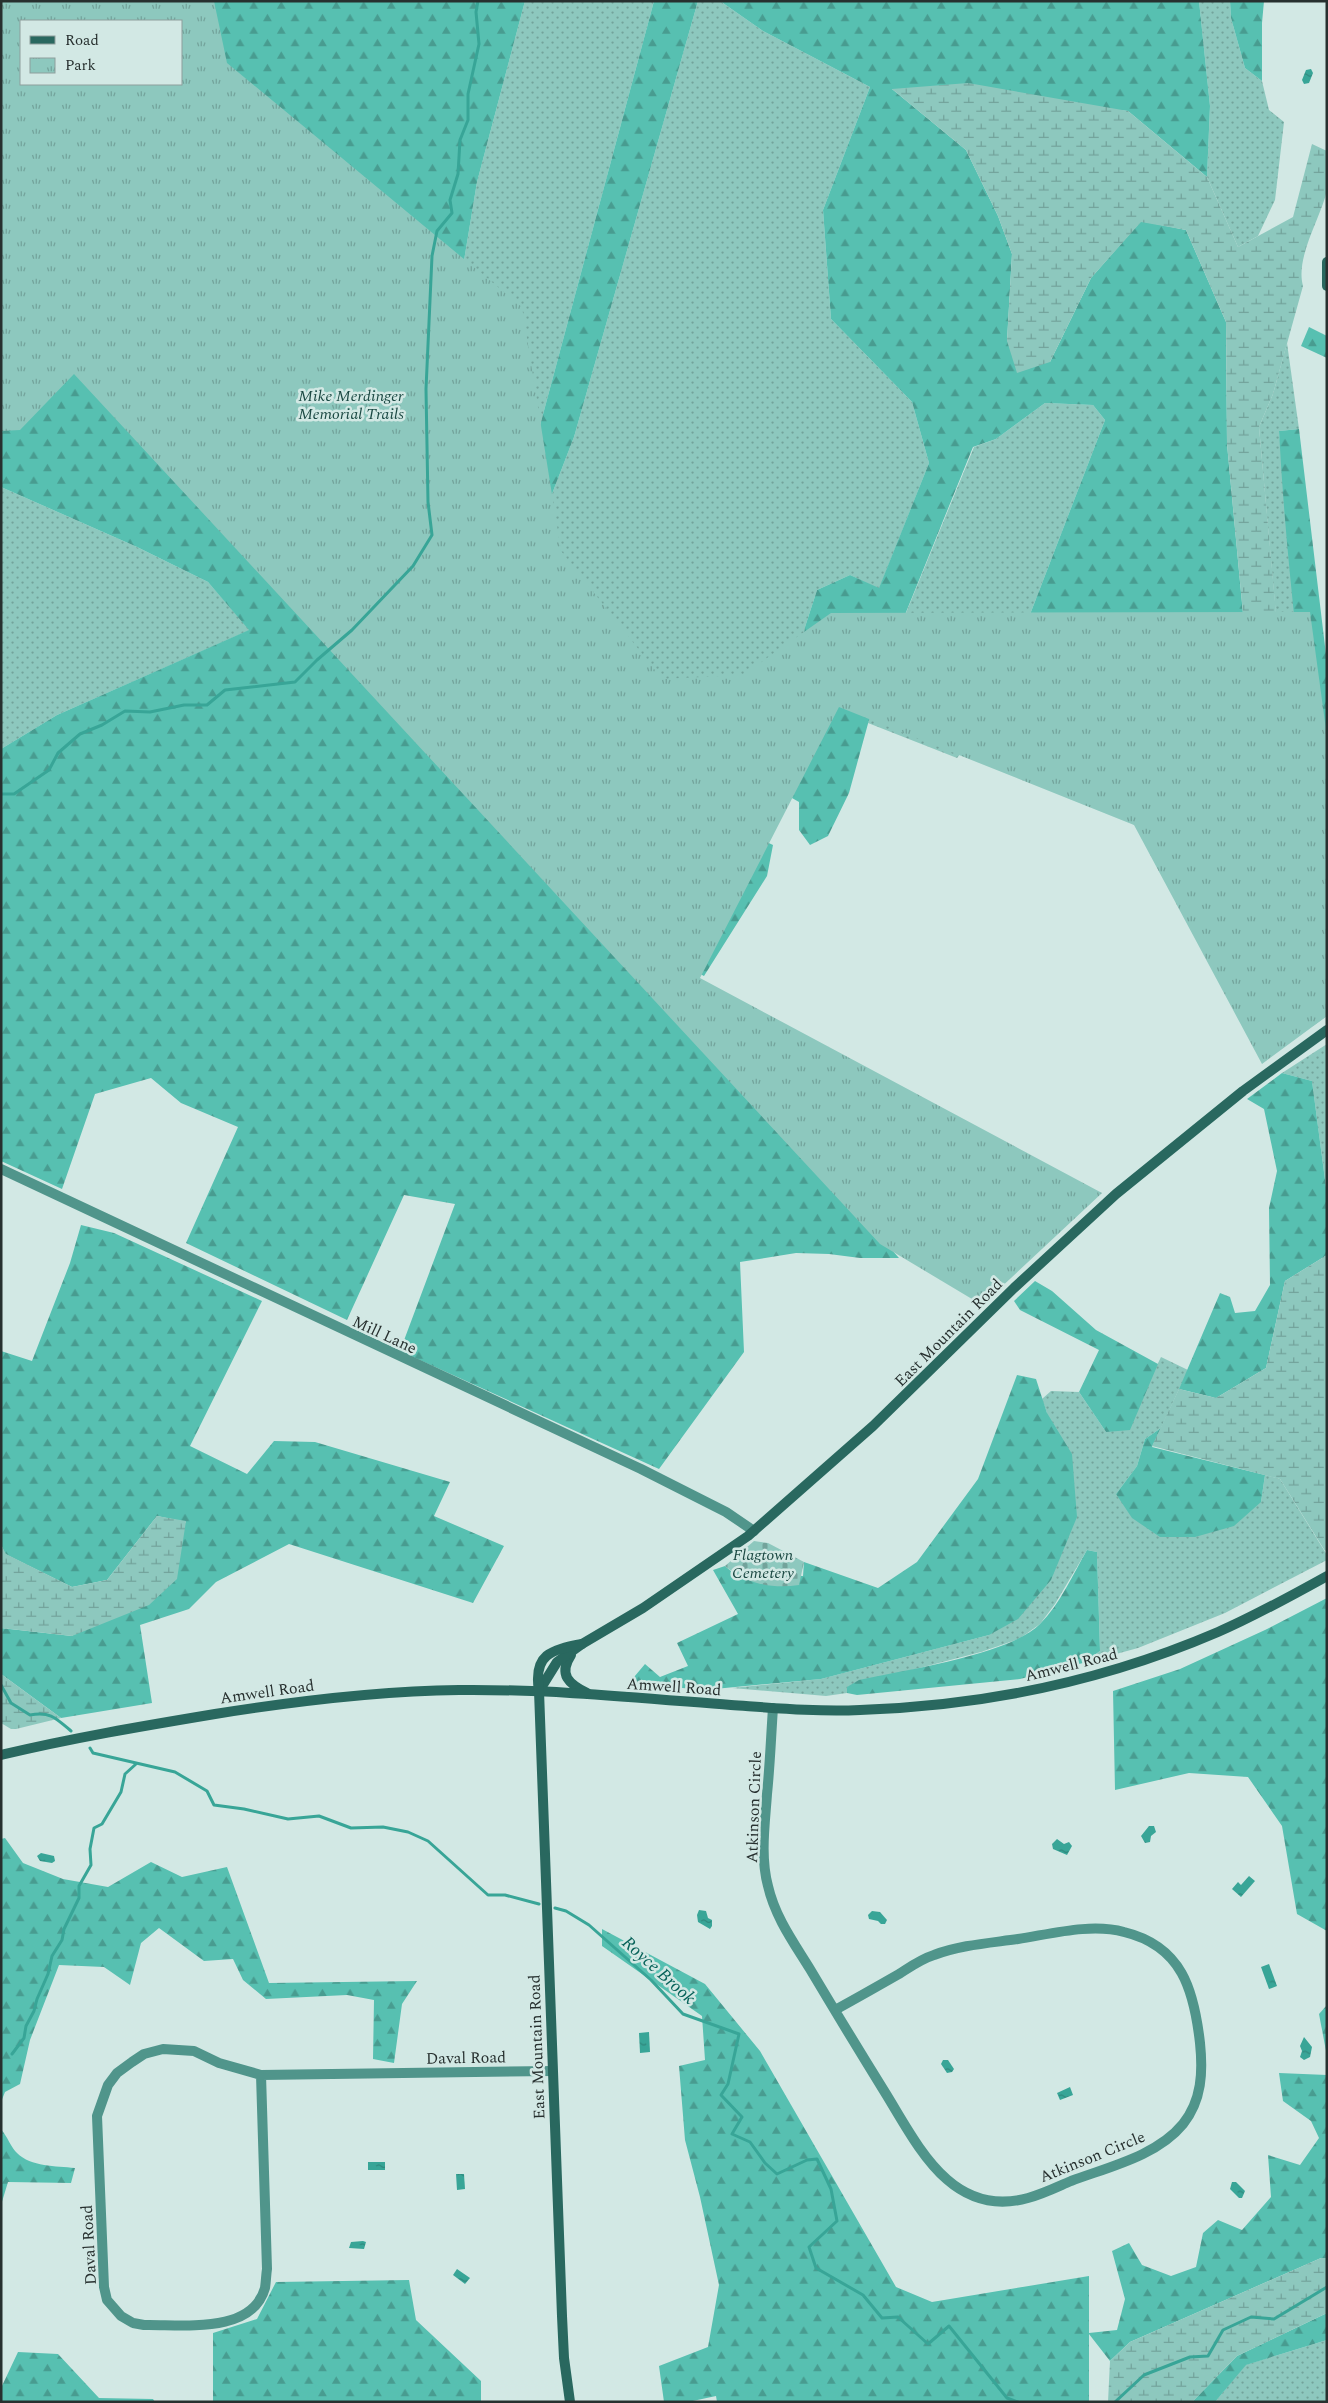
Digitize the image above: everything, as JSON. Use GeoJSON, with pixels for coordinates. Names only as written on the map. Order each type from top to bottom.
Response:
{"type":"FeatureCollection","features":[{"type":"Feature","properties":{"kind":"street"},"geometry":{"type":"LineString","coordinates":[[1327,262],[1327,286]]}},
{"type":"Feature","properties":{"kind":"street","name":"East Mountain Road"},"geometry":{"type":"LineString","coordinates":[[539,1691],[557,1662],[582,1644],[643,1608],[754,1531],[874,1426],[1040,1263],[1116,1194],[1243,1091],[1327,1030]]}},
{"type":"Feature","properties":{"kind":"street","name":"Mill Lane"},"geometry":{"type":"LineString","coordinates":[[1,1169],[641,1469],[726,1512],[754,1531]]}},
{"type":"Feature","properties":{"kind":"street","name":"Amwell Road"},"geometry":{"type":"LineString","coordinates":[[1,1755],[136,1726],[312,1699],[423,1691],[539,1691],[773,1708],[859,1710],[930,1706],[969,1701],[1064,1684],[1162,1654],[1219,1632],[1327,1576]]}},
{"type":"Feature","properties":{"kind":"street","name":"East Mountain Road"},"geometry":{"type":"LineString","coordinates":[[570,2402],[564,2358],[539,1691],[536,1675],[542,1659],[554,1649],[582,1644]]}},
{"type":"Feature","properties":{"kind":"street"},"geometry":{"type":"LineString","coordinates":[[572,1653],[566,1663],[566,1674],[574,1687],[592,1695]]}},
{"type":"Feature","properties":{"kind":"street","name":"Atkinson Circle"},"geometry":{"type":"LineString","coordinates":[[773,1708],[764,1837],[768,1886],[782,1922],[835,2010],[923,2154],[946,2181],[961,2191],[980,2197],[995,2200],[1027,2198],[1154,2148],[1182,2125],[1194,2105],[1199,2091],[1202,2069],[1196,2008],[1186,1979],[1164,1951],[1150,1942],[1120,1931],[1093,1929],[973,1946],[931,1955],[835,2010]]}},
{"type":"Feature","properties":{"kind":"street","name":"Daval Road"},"geometry":{"type":"LineString","coordinates":[[261,2075],[265,2289],[257,2304],[248,2313],[217,2324],[144,2325],[133,2323],[121,2316],[107,2300],[102,2273],[97,2116],[108,2085],[117,2073],[144,2054],[163,2049],[194,2051],[219,2062],[261,2075],[552,2071]]}},
{"type":"Feature","properties":{"kind":"green space","name":"Mike Merdinger Memorial Trails"},"geometry":{"type":"Polygon","coordinates":[[[1,1],[214,1],[227,63],[522,307],[561,551],[662,679],[743,675],[831,613],[1310,612],[1327,737],[1327,1016],[1262,1064],[1134,825],[839,707],[700,978],[1102,1193],[982,1305],[880,1244],[74,374],[20,430],[1,431],[1,1]]]}},
{"type":"Feature","properties":{"kind":"green space"},"geometry":{"type":"Polygon","coordinates":[[[145,1],[525,1],[477,182],[454,321],[652,747],[796,680],[805,627],[817,590],[850,575],[879,588],[929,463],[912,402],[831,319],[823,210],[870,87],[763,31],[720,1],[1199,1],[1210,106],[1207,177],[1128,111],[892,89],[966,150],[998,216],[1012,254],[1007,341],[1050,362],[1091,278],[1141,221],[1186,230],[1226,322],[1227,444],[1267,868],[1186,863],[990,718],[1105,420],[1093,405],[1045,403],[996,439],[973,447],[883,669],[849,793],[828,836],[810,845],[799,830],[799,802],[771,786],[742,830],[773,845],[767,876],[704,976],[691,969],[182,85],[182,20],[145,1]]]}},
{"type":"Feature","properties":{"kind":"green space"},"geometry":{"type":"Polygon","coordinates":[[[525,1],[654,1],[520,500],[542,520],[574,437],[698,1],[720,1],[763,31],[870,87],[823,210],[831,319],[912,402],[929,463],[879,589],[850,575],[817,590],[805,627],[793,727],[779,749],[652,747],[585,665],[494,531],[451,507],[454,321],[477,182],[525,1]]]}},
{"type":"Feature","properties":{"kind":"green space"},"geometry":{"type":"Polygon","coordinates":[[[654,1],[698,1],[574,437],[542,520],[520,500],[654,1]]]}},
{"type":"Feature","properties":{"kind":"green space"},"geometry":{"type":"Polygon","coordinates":[[[1199,1],[1230,1],[1231,18],[1245,68],[1262,81],[1269,110],[1284,122],[1275,200],[1258,236],[1238,247],[1207,177],[1210,106],[1199,1]]]}},
{"type":"Feature","properties":{"kind":"green space"},"geometry":{"type":"Polygon","coordinates":[[[1230,1],[1264,1],[1262,81],[1245,68],[1231,18],[1230,1]]]}},
{"type":"Feature","properties":{"kind":"green space"},"geometry":{"type":"Polygon","coordinates":[[[968,83],[1128,111],[1207,177],[1238,247],[1293,217],[1312,144],[1327,151],[1327,190],[1305,250],[1301,275],[1303,286],[1273,394],[1259,427],[1303,907],[1267,868],[1227,444],[1226,322],[1186,230],[1141,222],[1091,278],[1050,362],[1017,373],[1007,341],[1012,254],[998,216],[966,150],[892,89],[968,83]]]}},
{"type":"Feature","properties":{"kind":"green space"},"geometry":{"type":"Polygon","coordinates":[[[1,220],[59,306],[899,1258],[860,1258],[829,1254],[796,1253],[740,1262],[744,1352],[659,1469],[400,1351],[455,1204],[404,1195],[347,1320],[186,1243],[238,1127],[181,1103],[151,1078],[95,1094],[62,1189],[1,1161],[1,749],[57,715],[249,630],[208,582],[137,547],[1,487],[1,220]]]}},
{"type":"Feature","properties":{"kind":"green space"},"geometry":{"type":"Polygon","coordinates":[[[1309,327],[1327,336],[1327,358],[1301,346],[1309,327]]]}},
{"type":"Feature","properties":{"kind":"green space"},"geometry":{"type":"Polygon","coordinates":[[[1287,343],[1299,429],[1279,431],[1327,893],[1327,1016],[1313,1026],[1259,427],[1273,394],[1287,343]]]}},
{"type":"Feature","properties":{"kind":"green space"},"geometry":{"type":"Polygon","coordinates":[[[1045,403],[1093,405],[1105,420],[990,718],[957,758],[868,723],[883,669],[974,447],[996,439],[1045,403]]]}},
{"type":"Feature","properties":{"kind":"green space"},"geometry":{"type":"Polygon","coordinates":[[[1299,429],[1327,663],[1327,893],[1293,604],[1279,431],[1299,429]]]}},
{"type":"Feature","properties":{"kind":"green space"},"geometry":{"type":"Polygon","coordinates":[[[1,487],[137,547],[208,582],[250,630],[57,715],[1,749],[1,487]]]}},
{"type":"Feature","properties":{"kind":"green space"},"geometry":{"type":"Polygon","coordinates":[[[1327,1044],[1327,1195],[1312,1081],[1282,1073],[1327,1044]]]}},
{"type":"Feature","properties":{"kind":"green space"},"geometry":{"type":"Polygon","coordinates":[[[1282,1073],[1312,1081],[1327,1195],[1327,1255],[1285,1281],[1266,1368],[1216,1398],[1179,1389],[1220,1293],[1230,1297],[1235,1313],[1255,1311],[1270,1285],[1269,1208],[1277,1171],[1264,1109],[1247,1099],[1282,1073]]]}},
{"type":"Feature","properties":{"kind":"green space"},"geometry":{"type":"Polygon","coordinates":[[[81,1225],[114,1233],[262,1301],[190,1446],[247,1474],[274,1441],[315,1442],[450,1482],[434,1516],[504,1546],[473,1603],[289,1544],[216,1582],[189,1609],[140,1625],[152,1703],[61,1718],[1,1674],[1,1628],[72,1636],[186,1522],[157,1516],[107,1580],[72,1587],[5,1554],[1,1544],[1,1351],[32,1361],[70,1263],[81,1225]]]}},
{"type":"Feature","properties":{"kind":"green space"},"geometry":{"type":"Polygon","coordinates":[[[1327,1255],[1327,1549],[1325,1551],[1280,1479],[1152,1446],[1179,1389],[1216,1398],[1266,1368],[1285,1281],[1327,1255]]]}},
{"type":"Feature","properties":{"kind":"green space"},"geometry":{"type":"Polygon","coordinates":[[[1035,1281],[1052,1291],[1096,1330],[1158,1364],[1130,1430],[1106,1432],[1079,1392],[1099,1350],[1020,1310],[1014,1301],[1035,1281]]]}},
{"type":"Feature","properties":{"kind":"green space"},"geometry":{"type":"Polygon","coordinates":[[[1161,1357],[1188,1370],[1161,1428],[1145,1439],[1137,1466],[1116,1494],[1261,1502],[1265,1475],[1280,1479],[1327,1555],[1327,1560],[1225,1613],[1138,1648],[1083,1663],[1100,1651],[1097,1552],[1087,1550],[1055,1604],[1040,1624],[1019,1639],[981,1652],[847,1687],[847,1693],[826,1696],[732,1688],[821,1679],[989,1635],[1047,1413],[1042,1399],[1051,1391],[1079,1392],[1106,1432],[1142,1396],[1161,1357]]]}},
{"type":"Feature","properties":{"kind":"green space"},"geometry":{"type":"Polygon","coordinates":[[[1017,1375],[1036,1379],[1047,1413],[1072,1454],[1077,1517],[1051,1580],[1018,1619],[989,1635],[821,1679],[704,1690],[629,1683],[645,1664],[660,1677],[688,1666],[677,1643],[738,1614],[713,1570],[725,1566],[732,1572],[803,1576],[804,1562],[878,1588],[917,1562],[978,1479],[1017,1375]]]}},
{"type":"Feature","properties":{"kind":"green space"},"geometry":{"type":"Polygon","coordinates":[[[1161,1428],[1152,1447],[1265,1475],[1261,1502],[1234,1526],[1195,1537],[1160,1537],[1132,1518],[1116,1494],[1137,1466],[1145,1439],[1161,1428]]]}},
{"type":"Feature","properties":{"kind":"green space"},"geometry":{"type":"Polygon","coordinates":[[[157,1516],[186,1521],[177,1579],[149,1605],[72,1636],[1,1628],[1,1545],[6,1554],[72,1587],[107,1580],[157,1516]]]}},
{"type":"Feature","properties":{"kind":"green space","name":"Flagtown Cemetery"},"geometry":{"type":"Polygon","coordinates":[[[754,1541],[768,1543],[804,1562],[799,1585],[779,1586],[760,1584],[742,1577],[725,1566],[754,1541]]]}},
{"type":"Feature","properties":{"kind":"green space"},"geometry":{"type":"Polygon","coordinates":[[[1087,1550],[1097,1552],[1100,1651],[1083,1663],[1020,1679],[857,1695],[847,1693],[847,1687],[859,1680],[981,1653],[1025,1635],[1040,1624],[1054,1607],[1087,1550]]]}},
{"type":"Feature","properties":{"kind":"green space"},"geometry":{"type":"Polygon","coordinates":[[[1327,1598],[1327,1931],[1297,1914],[1282,1826],[1248,1777],[1189,1773],[1115,1790],[1113,1691],[1180,1669],[1265,1630],[1327,1598]]]}},
{"type":"Feature","properties":{"kind":"green space"},"geometry":{"type":"Polygon","coordinates":[[[1,1674],[61,1718],[16,1729],[11,1729],[1,1723],[1,1674]]]}},
{"type":"Feature","properties":{"kind":"green space"},"geometry":{"type":"Polygon","coordinates":[[[5,1838],[23,1863],[63,1879],[108,1887],[151,1862],[182,1877],[227,1867],[269,1983],[417,1981],[402,2004],[394,2063],[373,2059],[374,2000],[347,1995],[266,1999],[243,1980],[233,1959],[204,1961],[159,1928],[141,1943],[130,1985],[104,1967],[59,1965],[30,2040],[20,2084],[5,2092],[1,2102],[1,1839],[5,1838]]]}},
{"type":"Feature","properties":{"kind":"green space"},"geometry":{"type":"Polygon","coordinates":[[[602,1929],[705,1984],[760,2051],[896,2287],[932,2302],[1089,2276],[1089,2333],[1117,2330],[1125,2299],[1112,2251],[1129,2243],[1142,2265],[1171,2276],[1196,2267],[1203,2233],[1218,2220],[1242,2230],[1271,2197],[1268,2155],[1300,2165],[1319,2138],[1311,2121],[1283,2101],[1279,2073],[1327,2075],[1327,2258],[1321,2258],[1130,2342],[1110,2361],[1089,2334],[1089,2402],[717,2402],[716,2396],[688,2402],[664,2402],[659,2366],[708,2347],[719,2285],[700,2197],[685,2140],[679,2066],[705,2060],[702,2016],[602,1946],[602,1929]]]}},
{"type":"Feature","properties":{"kind":"green space"},"geometry":{"type":"Polygon","coordinates":[[[1327,2005],[1327,2056],[1319,2014],[1327,2005]]]}},
{"type":"Feature","properties":{"kind":"green space"},"geometry":{"type":"Polygon","coordinates":[[[1,2129],[15,2151],[23,2158],[44,2165],[75,2168],[71,2183],[8,2182],[1,2205],[1,2129]]]}},
{"type":"Feature","properties":{"kind":"green space"},"geometry":{"type":"Polygon","coordinates":[[[1321,2258],[1327,2258],[1327,2313],[1237,2356],[1192,2402],[1108,2402],[1110,2361],[1130,2342],[1321,2258]]]}},
{"type":"Feature","properties":{"kind":"green space"},"geometry":{"type":"Polygon","coordinates":[[[409,2280],[416,2320],[481,2381],[481,2402],[213,2402],[213,2333],[257,2319],[276,2282],[409,2280]]]}},
{"type":"Feature","properties":{"kind":"green space"},"geometry":{"type":"Polygon","coordinates":[[[1327,2313],[1327,2340],[1246,2365],[1215,2402],[1192,2402],[1237,2356],[1327,2313]]]}},
{"type":"Feature","properties":{"kind":"green space"},"geometry":{"type":"Polygon","coordinates":[[[1327,2340],[1327,2402],[1215,2402],[1245,2365],[1327,2340]]]}},
{"type":"Feature","properties":{"kind":"green space"},"geometry":{"type":"Polygon","coordinates":[[[18,2352],[58,2354],[99,2398],[153,2399],[155,2402],[1,2402],[1,2388],[18,2352]]]}},
{"type":"Feature","properties":{"kind":"water"},"geometry":{"type":"Polygon","coordinates":[[[1311,69],[1313,73],[1309,83],[1304,84],[1302,80],[1306,70],[1311,69]]]}},
{"type":"Feature","properties":{"kind":"water"},"geometry":{"type":"Polygon","coordinates":[[[1149,1826],[1154,1826],[1156,1832],[1151,1836],[1150,1842],[1145,1843],[1141,1836],[1149,1826]]]}},
{"type":"Feature","properties":{"kind":"water"},"geometry":{"type":"Polygon","coordinates":[[[1057,1839],[1064,1844],[1069,1842],[1072,1846],[1067,1855],[1053,1849],[1052,1844],[1057,1839]]]}},
{"type":"Feature","properties":{"kind":"water"},"geometry":{"type":"Polygon","coordinates":[[[41,1853],[54,1856],[55,1861],[52,1863],[40,1861],[37,1856],[41,1853]]]}},
{"type":"Feature","properties":{"kind":"water"},"geometry":{"type":"Polygon","coordinates":[[[1249,1876],[1255,1881],[1241,1897],[1232,1889],[1238,1882],[1241,1885],[1249,1876]]]}},
{"type":"Feature","properties":{"kind":"water"},"geometry":{"type":"Polygon","coordinates":[[[699,1910],[706,1911],[708,1918],[712,1920],[710,1929],[698,1922],[697,1915],[699,1910]]]}},
{"type":"Feature","properties":{"kind":"water"},"geometry":{"type":"Polygon","coordinates":[[[872,1911],[880,1912],[887,1920],[885,1924],[869,1919],[868,1915],[872,1911]]]}},
{"type":"Feature","properties":{"kind":"water"},"geometry":{"type":"Polygon","coordinates":[[[1269,1964],[1277,1986],[1269,1989],[1261,1967],[1269,1964]]]}},
{"type":"Feature","properties":{"kind":"water"},"geometry":{"type":"Polygon","coordinates":[[[649,2032],[650,2052],[640,2053],[639,2033],[649,2032]]]}},
{"type":"Feature","properties":{"kind":"water"},"geometry":{"type":"Polygon","coordinates":[[[1304,2037],[1312,2047],[1310,2057],[1304,2060],[1300,2057],[1302,2051],[1300,2046],[1304,2037]]]}},
{"type":"Feature","properties":{"kind":"water"},"geometry":{"type":"Polygon","coordinates":[[[943,2060],[948,2060],[954,2069],[952,2072],[947,2073],[941,2064],[943,2060]]]}},
{"type":"Feature","properties":{"kind":"water"},"geometry":{"type":"Polygon","coordinates":[[[1070,2087],[1073,2095],[1060,2100],[1057,2093],[1070,2087]]]}},
{"type":"Feature","properties":{"kind":"water"},"geometry":{"type":"Polygon","coordinates":[[[368,2162],[385,2162],[385,2170],[368,2170],[368,2162]]]}},
{"type":"Feature","properties":{"kind":"water"},"geometry":{"type":"Polygon","coordinates":[[[456,2174],[464,2174],[465,2189],[457,2190],[456,2174]]]}},
{"type":"Feature","properties":{"kind":"water"},"geometry":{"type":"Polygon","coordinates":[[[1232,2182],[1236,2182],[1245,2191],[1242,2198],[1239,2198],[1230,2189],[1232,2182]]]}},
{"type":"Feature","properties":{"kind":"water"},"geometry":{"type":"Polygon","coordinates":[[[351,2242],[366,2242],[364,2249],[349,2248],[351,2242]]]}},
{"type":"Feature","properties":{"kind":"water"},"geometry":{"type":"Polygon","coordinates":[[[457,2269],[470,2278],[465,2284],[453,2275],[457,2269]]]}},
{"type":"Feature","properties":{"kind":"waterway"},"geometry":{"type":"LineString","coordinates":[[1,794],[14,794],[49,770],[58,753],[80,734],[102,725],[125,711],[150,712],[184,705],[207,705],[225,690],[295,682],[352,630],[413,566],[432,535],[428,502],[426,389],[432,256],[437,231],[452,213],[450,200],[458,174],[460,140],[468,120],[468,94],[479,44],[476,12],[478,1]]}},
{"type":"Feature","properties":{"kind":"waterway","name":"Royce Brook"},"geometry":{"type":"LineString","coordinates":[[1,1685],[11,1703],[30,1715],[48,1715],[61,1722],[71,1731]]}},
{"type":"Feature","properties":{"kind":"waterway","name":"Royce Brook"},"geometry":{"type":"LineString","coordinates":[[90,1748],[93,1753],[175,1772],[207,1791],[214,1805],[244,1809],[288,1819],[319,1816],[351,1828],[383,1827],[408,1832],[428,1841],[488,1895],[505,1895],[539,1904]]}},
{"type":"Feature","properties":{"kind":"waterway"},"geometry":{"type":"LineString","coordinates":[[12,2054],[24,2038],[26,2026],[34,2011],[48,1974],[52,1956],[62,1940],[64,1929],[79,1898],[79,1886],[91,1865],[90,1849],[94,1828],[102,1824],[121,1792],[125,1774],[136,1764]]}},
{"type":"Feature","properties":{"kind":"waterway","name":"Royce Brook"},"geometry":{"type":"LineString","coordinates":[[555,1908],[566,1911],[589,1925],[651,1980],[683,2014],[739,2034],[728,2084],[721,2095],[742,2117],[732,2134],[750,2142],[765,2163],[777,2174],[807,2160],[817,2159],[831,2189],[837,2221],[809,2247],[816,2268],[863,2295],[882,2318],[898,2317],[928,2344],[949,2326],[1007,2398],[1018,2402]]}},
{"type":"Feature","properties":{"kind":"waterway","name":"Royce Brook"},"geometry":{"type":"LineString","coordinates":[[1115,2402],[1144,2375],[1190,2357],[1208,2356],[1223,2330],[1251,2317],[1274,2319],[1327,2287]]}}]}
